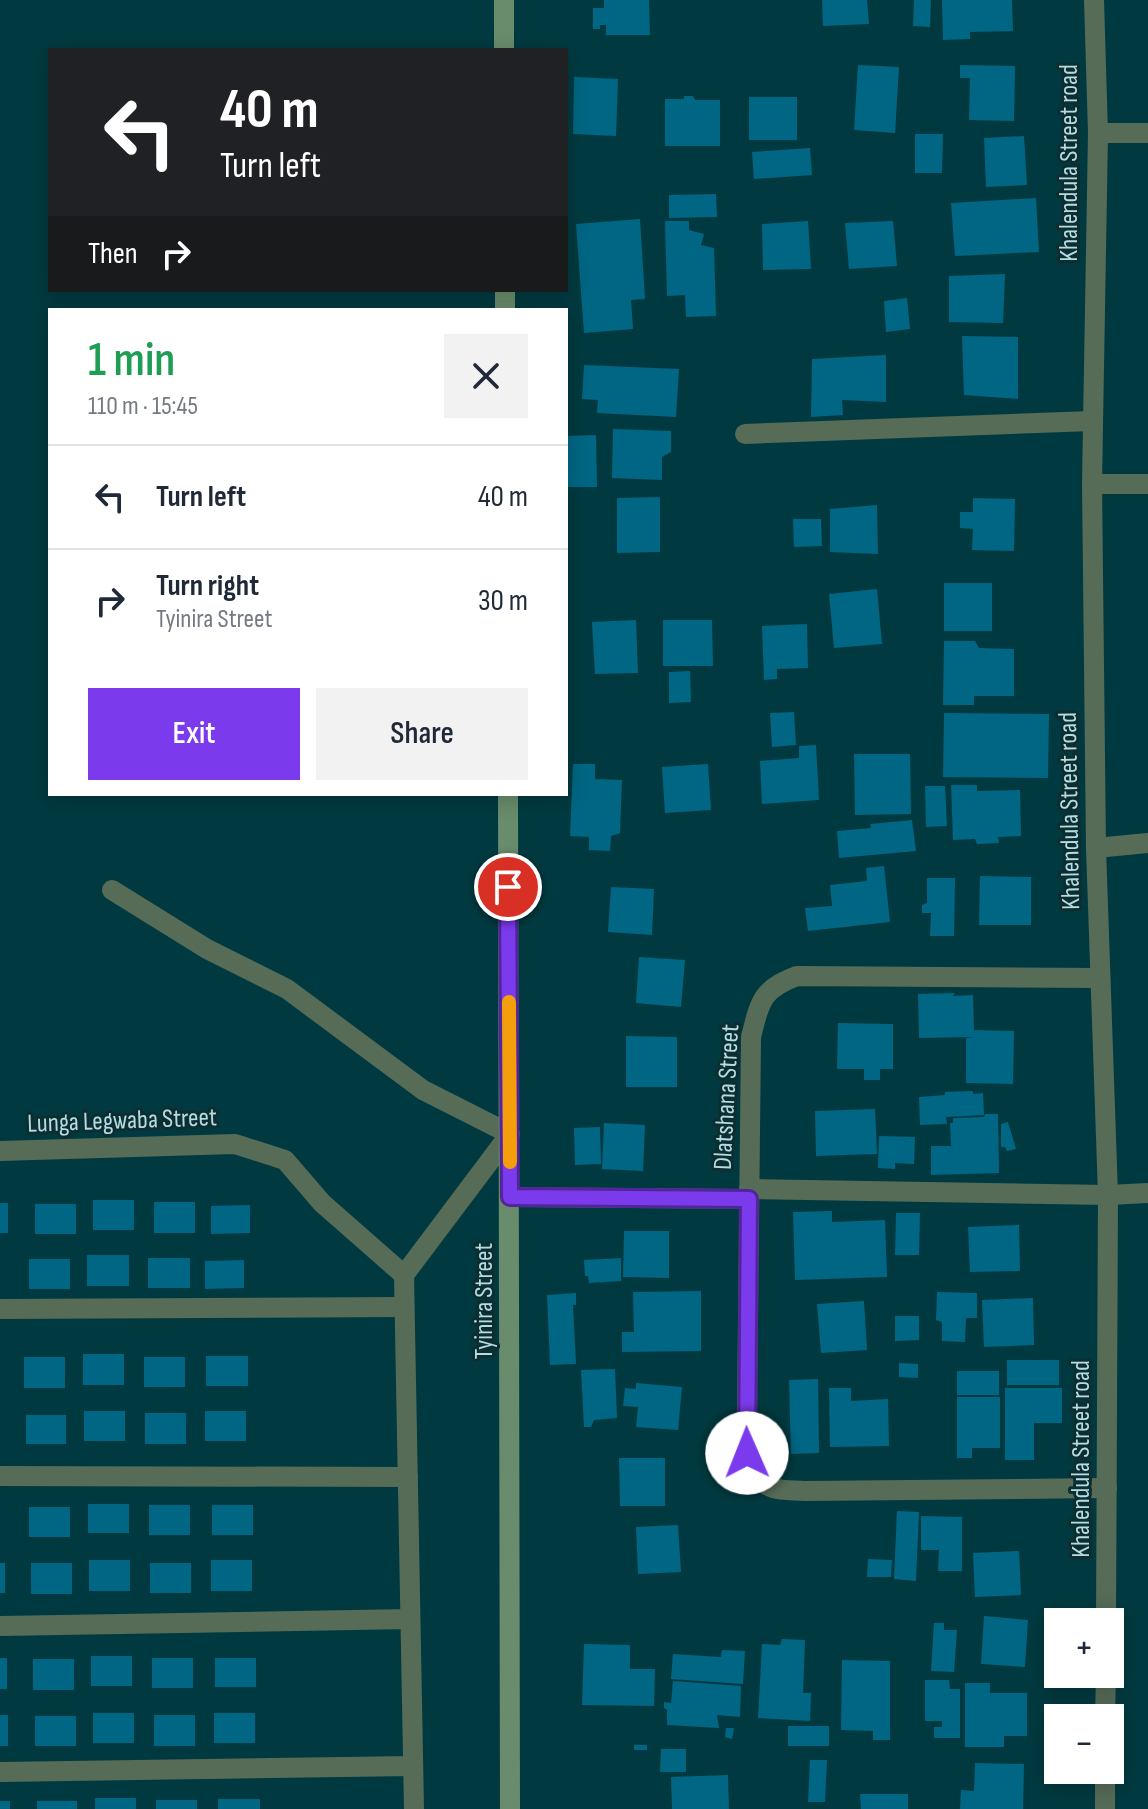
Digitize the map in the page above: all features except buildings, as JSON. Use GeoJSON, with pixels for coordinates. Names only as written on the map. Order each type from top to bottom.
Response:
{"type":"FeatureCollection","features":[{"type":"Feature","properties":{"kind":"street"},"geometry":{"type":"LineString","coordinates":[[504,0],[504,48]]}},
{"type":"Feature","properties":{"kind":"street","name":"Khalendula Street road"},"geometry":{"type":"LineString","coordinates":[[1094,0],[1098,133],[1092,484],[1096,848],[1108,1195],[1106,1608]]}},
{"type":"Feature","properties":{"kind":"street"},"geometry":{"type":"LineString","coordinates":[[1098,133],[1148,133]]}},
{"type":"Feature","properties":{"kind":"street"},"geometry":{"type":"LineString","coordinates":[[745,434],[1092,421]]}},
{"type":"Feature","properties":{"kind":"street"},"geometry":{"type":"LineString","coordinates":[[1092,484],[1148,484]]}},
{"type":"Feature","properties":{"kind":"street","name":"Tyinira Street"},"geometry":{"type":"LineString","coordinates":[[508,796],[510,1809]]}},
{"type":"Feature","properties":{"kind":"street"},"geometry":{"type":"LineString","coordinates":[[1096,848],[1148,843]]}},
{"type":"Feature","properties":{"kind":"street"},"geometry":{"type":"LineString","coordinates":[[112,890],[207,949],[287,989],[423,1090],[510,1134],[404,1275],[414,1809]]}},
{"type":"Feature","properties":{"kind":"street","name":"Dlatshana Street"},"geometry":{"type":"LineString","coordinates":[[1099,978],[797,976],[763,995],[751,1037],[747,1453],[755,1475],[772,1488],[805,1491],[1107,1488]]}},
{"type":"Feature","properties":{"kind":"street","name":"Lunga Legwaba Street"},"geometry":{"type":"LineString","coordinates":[[0,1151],[235,1144],[285,1160],[322,1203],[404,1275]]}},
{"type":"Feature","properties":{"kind":"street"},"geometry":{"type":"LineString","coordinates":[[510,1197],[1148,1193]]}},
{"type":"Feature","properties":{"kind":"street"},"geometry":{"type":"LineString","coordinates":[[0,1309],[404,1307]]}},
{"type":"Feature","properties":{"kind":"street"},"geometry":{"type":"LineString","coordinates":[[0,1476],[408,1477]]}},
{"type":"Feature","properties":{"kind":"street"},"geometry":{"type":"LineString","coordinates":[[0,1626],[410,1619]]}},
{"type":"Feature","properties":{"kind":"street"},"geometry":{"type":"LineString","coordinates":[[0,1772],[413,1766]]}},
{"type":"Feature","properties":{"kind":"street"},"geometry":{"type":"LineString","coordinates":[[1105,1784],[1105,1809]]}},
{"type":"Feature","properties":{"kind":"slow traffic"},"geometry":{"type":"LineString","coordinates":[[509,1002],[510,1162]]}},
{"type":"Feature","properties":{"kind":"route"},"geometry":{"type":"LineString","coordinates":[[508,887],[510,1197],[749,1199],[747,1453]]}}]}
